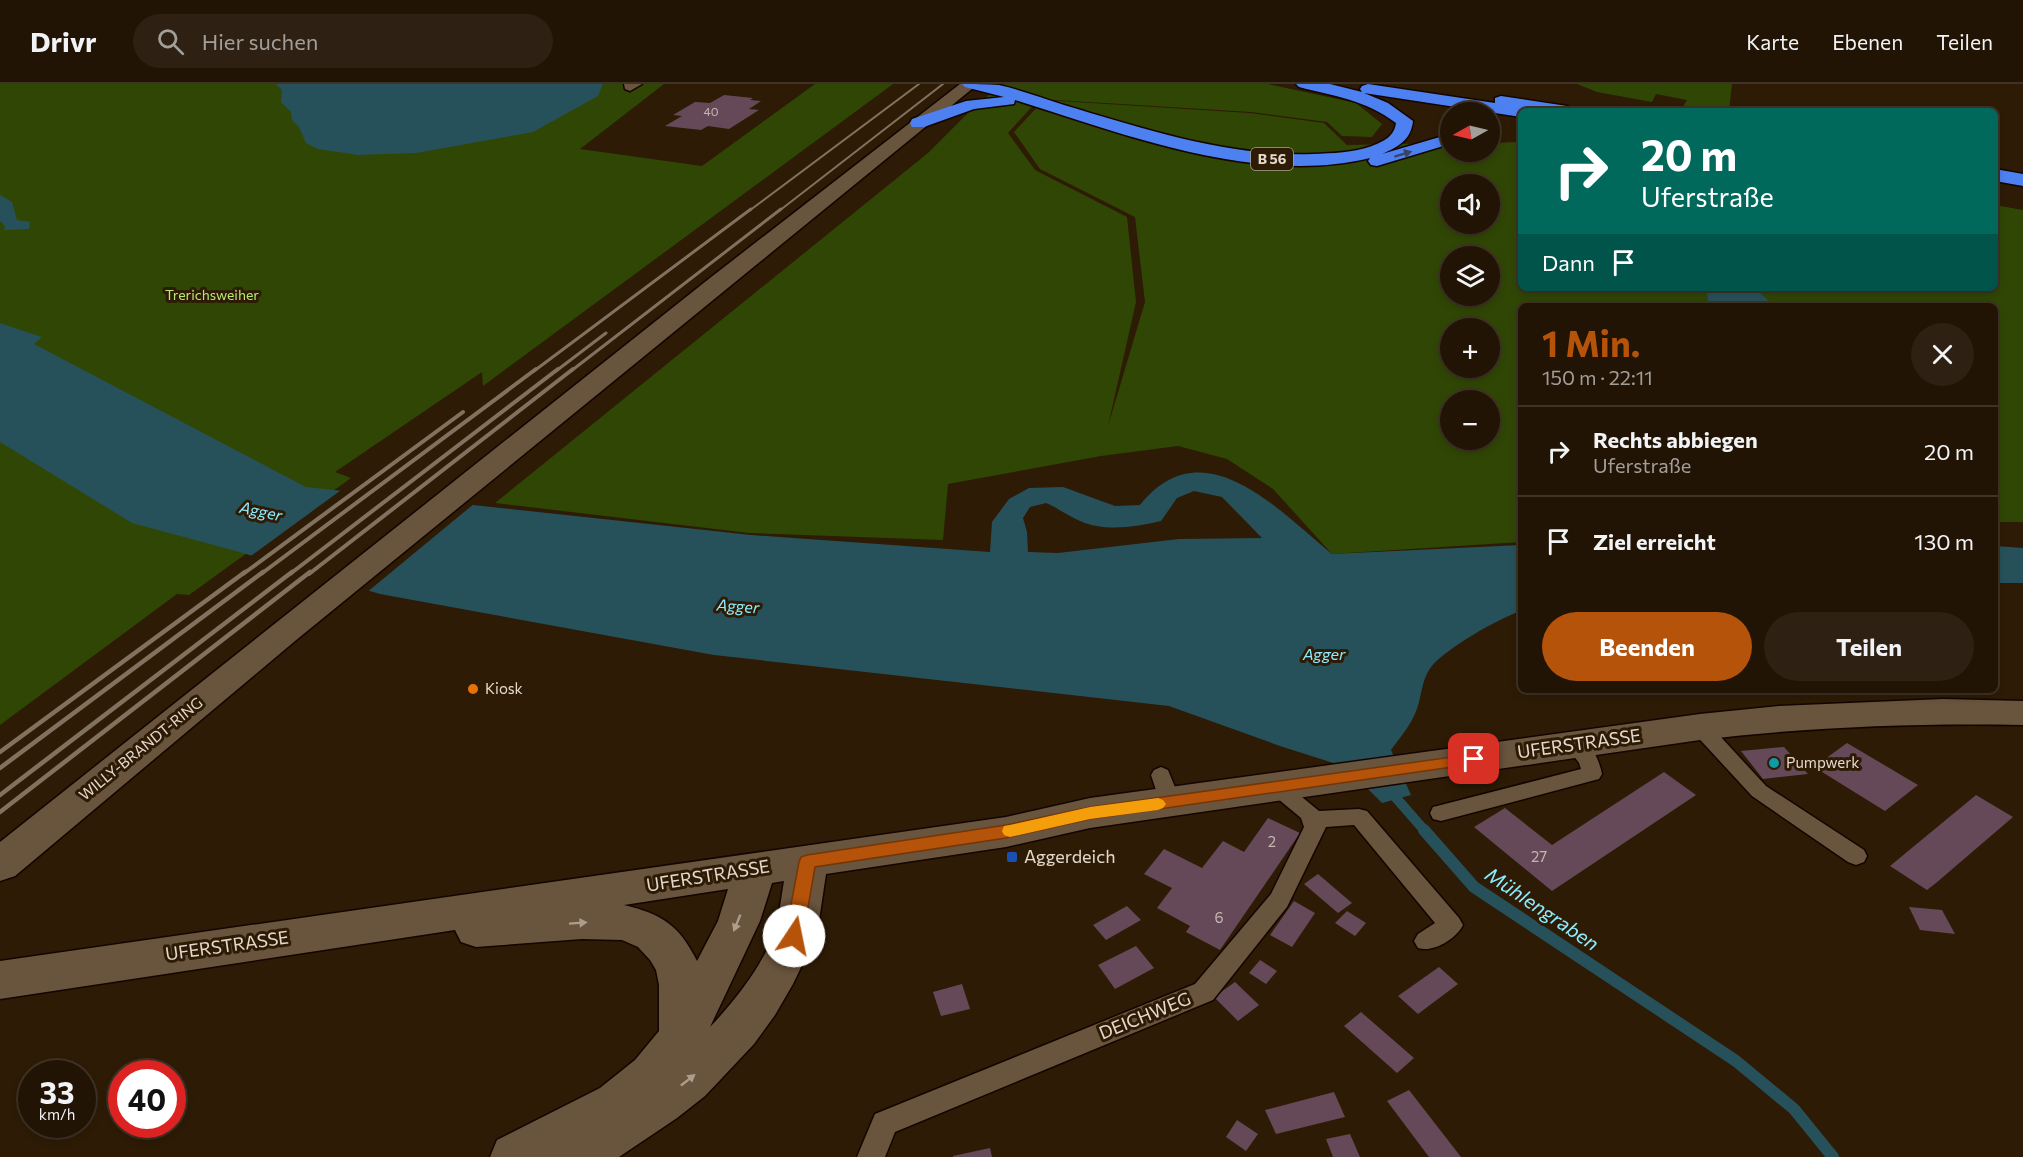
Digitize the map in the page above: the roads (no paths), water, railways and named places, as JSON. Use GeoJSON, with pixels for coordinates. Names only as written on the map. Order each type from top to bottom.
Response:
{"type":"FeatureCollection","features":[{"type":"Feature","properties":{"kind":"highway","name":"B 56"},"geometry":{"type":"LineString","coordinates":[[967,86],[990,87],[1175,142],[1257,158],[1305,160],[1369,153],[1397,141],[1404,132],[1404,121],[1389,108],[1369,99],[1304,84]]}},
{"type":"Feature","properties":{"kind":"highway"},"geometry":{"type":"LineString","coordinates":[[1327,84],[1518,112]]}},
{"type":"Feature","properties":{"kind":"highway"},"geometry":{"type":"LineString","coordinates":[[1382,84],[1559,108]]}},
{"type":"Feature","properties":{"kind":"highway"},"geometry":{"type":"LineString","coordinates":[[1504,84],[1569,108]]}},
{"type":"Feature","properties":{"kind":"highway"},"geometry":{"type":"LineString","coordinates":[[967,86],[1219,157],[1286,166],[1337,167],[1372,162],[1440,142]]}},
{"type":"Feature","properties":{"kind":"highway"},"geometry":{"type":"LineString","coordinates":[[918,123],[972,104],[1018,101]]}},
{"type":"Feature","properties":{"kind":"highway"},"geometry":{"type":"LineString","coordinates":[[1998,176],[2023,180]]}},
{"type":"Feature","properties":{"kind":"highway"},"geometry":{"type":"LineString","coordinates":[[1998,185],[2023,189]]}},
{"type":"Feature","properties":{"kind":"street","name":"WILLY-BRANDT-RING"},"geometry":{"type":"LineString","coordinates":[[0,865],[566,405],[967,86]]}},
{"type":"Feature","properties":{"kind":"street","name":"UFERSTRASSE"},"geometry":{"type":"LineString","coordinates":[[0,980],[1006,832],[1090,813],[1166,788],[1296,797],[1454,762],[1700,727],[1779,718],[1866,713],[1943,711],[2023,713]]}},
{"type":"Feature","properties":{"kind":"street"},"geometry":{"type":"LineString","coordinates":[[569,1157],[641,1116],[706,1065],[739,1029],[765,993],[794,936],[807,862]]}},
{"type":"Feature","properties":{"kind":"street"},"geometry":{"type":"LineString","coordinates":[[515,1157],[617,1104],[652,1075],[682,1037],[739,921],[756,867]]}},
{"type":"Feature","properties":{"kind":"street"},"geometry":{"type":"LineString","coordinates":[[416,919],[446,928],[492,929],[589,922],[626,923],[637,926],[660,940],[673,957],[681,978],[682,1037]]}},
{"type":"Feature","properties":{"kind":"lane"},"geometry":{"type":"LineString","coordinates":[[1700,727],[1759,791],[1856,856]]}},
{"type":"Feature","properties":{"kind":"lane"},"geometry":{"type":"LineString","coordinates":[[1441,813],[1592,774],[1589,761],[1575,744]]}},
{"type":"Feature","properties":{"kind":"lane"},"geometry":{"type":"LineString","coordinates":[[1296,797],[1359,816],[1451,925],[1426,941]]}},
{"type":"Feature","properties":{"kind":"lane","name":"DEICHWEG"},"geometry":{"type":"LineString","coordinates":[[871,1157],[885,1123],[1204,992],[1279,900],[1315,827],[1296,797]]}},
{"type":"Feature","properties":{"kind":"water"},"geometry":{"type":"Polygon","coordinates":[[[276,84],[603,84],[598,96],[533,132],[416,153],[358,155],[318,149],[306,143],[299,127],[292,120],[291,112],[281,102],[282,90],[276,84]]]}},
{"type":"Feature","properties":{"kind":"water"},"geometry":{"type":"Polygon","coordinates":[[[0,195],[12,202],[17,220],[30,222],[29,229],[4,230],[5,226],[0,221],[0,195]]]}},
{"type":"Feature","properties":{"kind":"water"},"geometry":{"type":"Polygon","coordinates":[[[1706,291],[1758,291],[1771,303],[1708,303],[1706,291]]]}},
{"type":"Feature","properties":{"kind":"water","name":"Agger"},"geometry":{"type":"Polygon","coordinates":[[[0,323],[42,337],[34,344],[306,487],[751,535],[990,552],[992,522],[1009,499],[1029,488],[1063,487],[1115,506],[1140,505],[1164,483],[1189,473],[1214,474],[1239,483],[1264,498],[1332,554],[1518,545],[1518,612],[1473,635],[1438,660],[1428,671],[1414,715],[1391,750],[1411,795],[1382,803],[1346,767],[1169,706],[714,655],[380,594],[132,523],[0,442],[0,323]],[[1194,491],[1177,498],[1161,521],[1141,525],[1110,527],[1090,524],[1046,503],[1030,507],[1023,518],[1027,532],[1028,552],[1058,553],[1179,539],[1262,538],[1222,497],[1194,491]]]}},
{"type":"Feature","properties":{"kind":"water"},"geometry":{"type":"Polygon","coordinates":[[[1998,546],[2023,548],[2023,583],[1998,583],[1998,546]]]}},
{"type":"Feature","properties":{"kind":"waterway","name":"Mühlengraben"},"geometry":{"type":"LineString","coordinates":[[1390,791],[1425,831]]}},
{"type":"Feature","properties":{"kind":"waterway","name":"Mühlengraben"},"geometry":{"type":"LineString","coordinates":[[1424,830],[1474,887],[1736,1061],[1794,1109],[1833,1157]]}},
{"type":"Feature","properties":{"kind":"railway"},"geometry":{"type":"LineString","coordinates":[[749,211],[919,84]]}},
{"type":"Feature","properties":{"kind":"railway"},"geometry":{"type":"LineString","coordinates":[[779,211],[943,84]]}},
{"type":"Feature","properties":{"kind":"railway"},"geometry":{"type":"LineString","coordinates":[[534,371],[751,209]]}},
{"type":"Feature","properties":{"kind":"railway"},"geometry":{"type":"LineString","coordinates":[[571,371],[781,209]]}},
{"type":"Feature","properties":{"kind":"railway"},"geometry":{"type":"LineString","coordinates":[[556,371],[606,333]]}},
{"type":"Feature","properties":{"kind":"railway"},"geometry":{"type":"LineString","coordinates":[[261,574],[536,369]]}},
{"type":"Feature","properties":{"kind":"railway"},"geometry":{"type":"LineString","coordinates":[[290,574],[558,369]]}},
{"type":"Feature","properties":{"kind":"railway"},"geometry":{"type":"LineString","coordinates":[[309,574],[573,369]]}},
{"type":"Feature","properties":{"kind":"railway"},"geometry":{"type":"LineString","coordinates":[[243,574],[463,412]]}},
{"type":"Feature","properties":{"kind":"railway"},"geometry":{"type":"LineString","coordinates":[[0,752],[245,572]]}},
{"type":"Feature","properties":{"kind":"railway"},"geometry":{"type":"LineString","coordinates":[[0,768],[263,572]]}},
{"type":"Feature","properties":{"kind":"railway"},"geometry":{"type":"LineString","coordinates":[[0,795],[292,572]]}},
{"type":"Feature","properties":{"kind":"railway"},"geometry":{"type":"LineString","coordinates":[[0,812],[310,572]]}},
{"type":"Feature","properties":{"kind":"place","name":"Kiosk"},"geometry":{"type":"Point","coordinates":[473,689]}},
{"type":"Feature","properties":{"kind":"place","name":"Pumpwerk"},"geometry":{"type":"Point","coordinates":[1774,763]}},
{"type":"Feature","properties":{"kind":"place","name":"Aggerdeich"},"geometry":{"type":"Point","coordinates":[1012,857]}},
{"type":"Feature","properties":{"kind":"park label","name":"Trerichsweiher"},"geometry":{"type":"Point","coordinates":[212,295]}}]}
